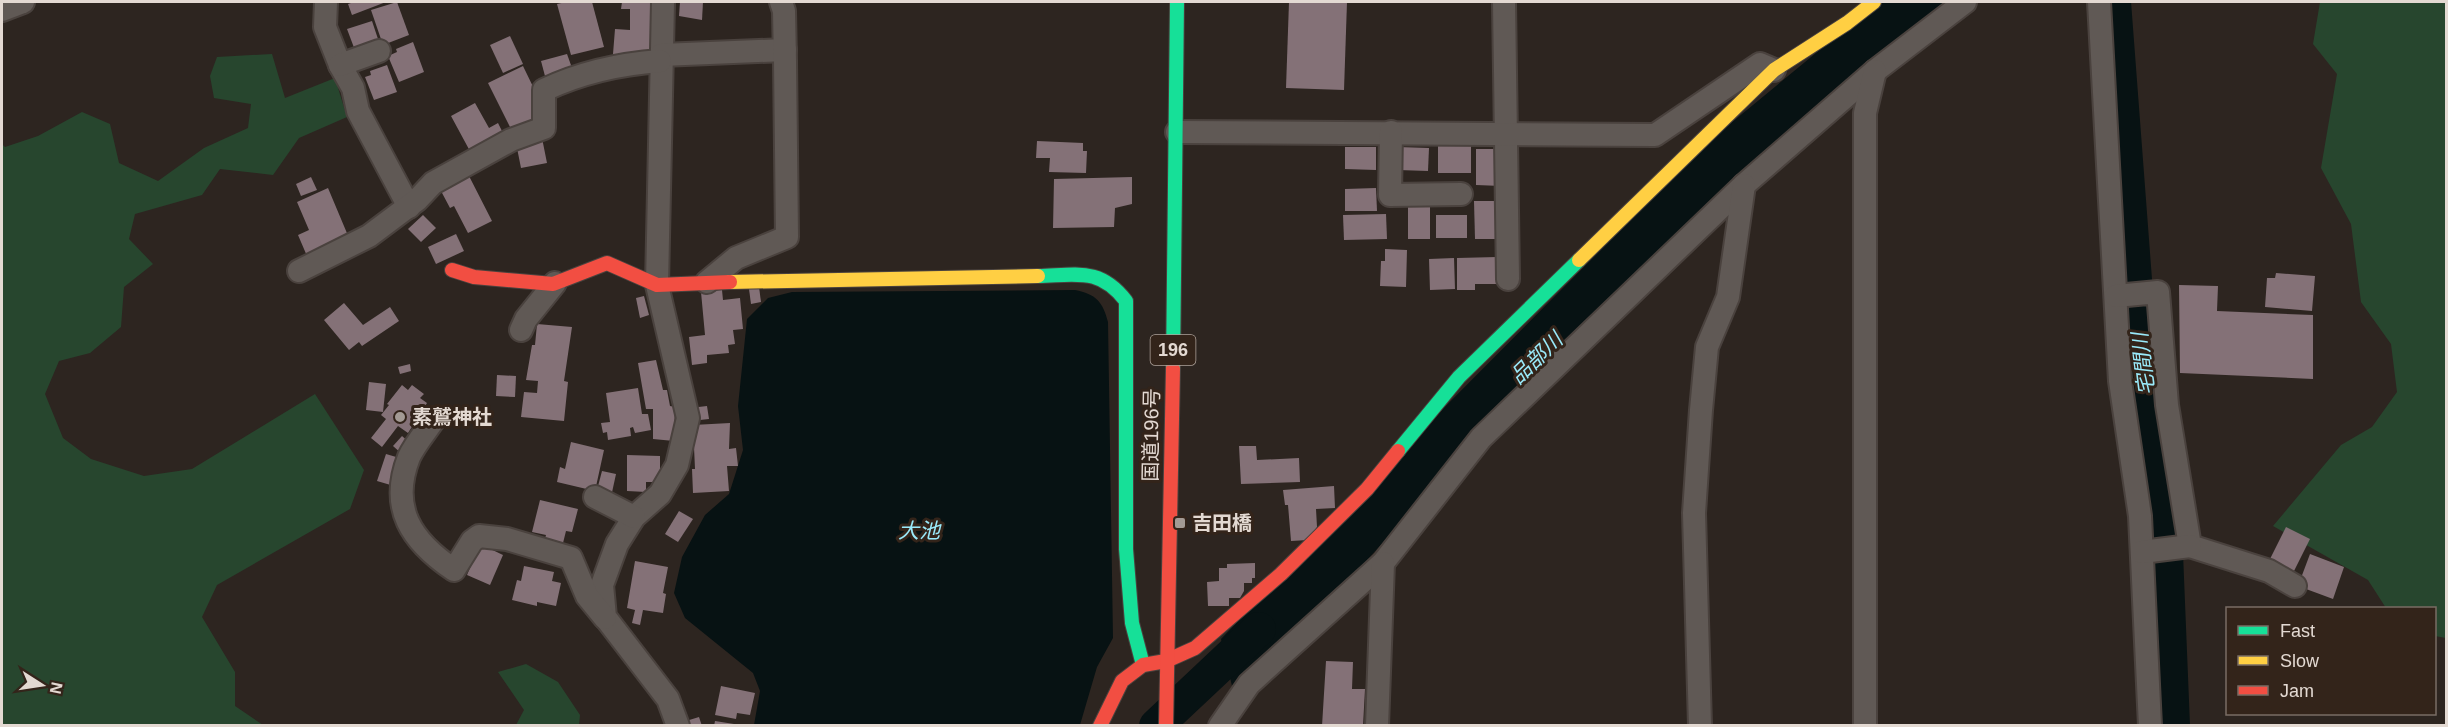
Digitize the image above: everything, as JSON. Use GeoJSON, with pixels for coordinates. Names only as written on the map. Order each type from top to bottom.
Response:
{"type":"FeatureCollection","features":[{"type":"Feature","properties":{"kind":"main road","name":"国道196号"},"geometry":{"type":"LineString","coordinates":[[1166,726],[1177,132],[1177,2]]}},
{"type":"Feature","properties":{"kind":"main road"},"geometry":{"type":"LineString","coordinates":[[1100,726],[1122,681],[1143,665],[1166,661],[1195,648],[1281,574],[1367,489],[1460,377],[1774,70],[1847,12],[1874,2]]}},
{"type":"Feature","properties":{"kind":"main road"},"geometry":{"type":"LineString","coordinates":[[452,270],[474,277],[555,283],[607,263],[657,285],[809,278],[1092,275],[1113,284],[1126,301],[1126,549],[1132,623],[1143,665]]}},
{"type":"Feature","properties":{"kind":"street"},"geometry":{"type":"LineString","coordinates":[[2,10],[22,2]]}},
{"type":"Feature","properties":{"kind":"street"},"geometry":{"type":"LineString","coordinates":[[326,2],[325,27],[340,65],[353,88],[358,111],[409,207]]}},
{"type":"Feature","properties":{"kind":"street"},"geometry":{"type":"LineString","coordinates":[[616,632],[605,617],[602,585],[617,544],[634,517],[660,494],[677,465],[688,418],[657,285],[663,2]]}},
{"type":"Feature","properties":{"kind":"street"},"geometry":{"type":"LineString","coordinates":[[707,282],[736,258],[787,237],[785,50],[781,2]]}},
{"type":"Feature","properties":{"kind":"street"},"geometry":{"type":"LineString","coordinates":[[1504,2],[1508,279]]}},
{"type":"Feature","properties":{"kind":"street"},"geometry":{"type":"LineString","coordinates":[[1220,726],[1249,684],[1383,563],[1481,438],[1744,184],[1875,71],[1965,2]]}},
{"type":"Feature","properties":{"kind":"street"},"geometry":{"type":"LineString","coordinates":[[2099,2],[2120,381],[2140,516],[2150,726]]}},
{"type":"Feature","properties":{"kind":"street"},"geometry":{"type":"LineString","coordinates":[[299,271],[369,236],[409,207],[433,183],[511,140],[544,128],[544,90],[572,77],[615,65],[661,58],[785,50]]}},
{"type":"Feature","properties":{"kind":"street"},"geometry":{"type":"LineString","coordinates":[[340,65],[379,51]]}},
{"type":"Feature","properties":{"kind":"street"},"geometry":{"type":"LineString","coordinates":[[1177,132],[1655,135],[1760,64],[1774,70]]}},
{"type":"Feature","properties":{"kind":"street"},"geometry":{"type":"LineString","coordinates":[[1865,726],[1865,113],[1875,71]]}},
{"type":"Feature","properties":{"kind":"street"},"geometry":{"type":"LineString","coordinates":[[1391,132],[1390,195],[1461,194]]}},
{"type":"Feature","properties":{"kind":"street"},"geometry":{"type":"LineString","coordinates":[[1700,726],[1694,513],[1701,410],[1707,347],[1728,297],[1744,184]]}},
{"type":"Feature","properties":{"kind":"street"},"geometry":{"type":"LineString","coordinates":[[521,330],[526,319],[555,283]]}},
{"type":"Feature","properties":{"kind":"street"},"geometry":{"type":"LineString","coordinates":[[2116,296],[2158,292],[2167,405],[2189,547]]}},
{"type":"Feature","properties":{"kind":"street"},"geometry":{"type":"LineString","coordinates":[[435,418],[410,456],[400,493],[403,513],[429,553],[454,570],[472,541],[479,536],[507,539],[571,558],[587,596],[668,699],[678,726]]}},
{"type":"Feature","properties":{"kind":"street"},"geometry":{"type":"LineString","coordinates":[[595,497],[634,517]]}},
{"type":"Feature","properties":{"kind":"street"},"geometry":{"type":"LineString","coordinates":[[2142,552],[2189,547],[2269,571],[2295,586]]}},
{"type":"Feature","properties":{"kind":"street"},"geometry":{"type":"LineString","coordinates":[[1377,726],[1383,563]]}},
{"type":"Feature","properties":{"kind":"green space"},"geometry":{"type":"Polygon","coordinates":[[[2320,2],[2446,2],[2446,638],[2436,636],[2436,607],[2385,607],[2368,580],[2273,526],[2341,445],[2372,427],[2397,392],[2391,344],[2361,302],[2351,224],[2321,168],[2337,74],[2313,44],[2320,2]]]}},
{"type":"Feature","properties":{"kind":"green space"},"geometry":{"type":"Polygon","coordinates":[[[272,54],[285,98],[335,78],[347,117],[299,138],[273,175],[220,169],[202,195],[135,214],[129,239],[153,264],[124,287],[121,327],[90,353],[59,361],[45,394],[63,438],[91,459],[144,476],[192,469],[315,394],[364,470],[350,509],[217,585],[202,617],[235,672],[235,706],[263,725],[2,725],[2,144],[5,147],[38,136],[82,112],[110,124],[119,163],[158,181],[204,148],[248,128],[251,104],[214,98],[210,76],[217,57],[272,54]]]}},
{"type":"Feature","properties":{"kind":"green space"},"geometry":{"type":"Polygon","coordinates":[[[526,664],[558,682],[580,715],[579,725],[516,725],[524,710],[498,672],[526,664]]]}},
{"type":"Feature","properties":{"kind":"water"},"geometry":{"type":"Polygon","coordinates":[[[1878,2],[1954,2],[1434,486],[1349,580],[1232,686],[1221,639],[1421,431],[1708,142],[1878,2]]]}},
{"type":"Feature","properties":{"kind":"water","name":"大池"},"geometry":{"type":"Polygon","coordinates":[[[1075,290],[1098,300],[1108,322],[1113,638],[1097,667],[1080,725],[754,725],[760,691],[753,673],[685,618],[674,593],[682,557],[705,515],[729,494],[743,450],[738,406],[747,319],[768,298],[792,292],[1075,290]]]}},
{"type":"Feature","properties":{"kind":"building"},"geometry":{"type":"Polygon","coordinates":[[[386,2],[352,15],[348,4],[386,2]]]}},
{"type":"Feature","properties":{"kind":"building"},"geometry":{"type":"Polygon","coordinates":[[[397,2],[409,35],[383,45],[371,10],[397,2]]]}},
{"type":"Feature","properties":{"kind":"building"},"geometry":{"type":"Polygon","coordinates":[[[592,2],[604,47],[571,55],[557,4],[592,2]]]}},
{"type":"Feature","properties":{"kind":"building"},"geometry":{"type":"Polygon","coordinates":[[[622,2],[657,2],[655,56],[613,54],[615,29],[630,30],[630,9],[621,9],[622,2]]]}},
{"type":"Feature","properties":{"kind":"building"},"geometry":{"type":"Polygon","coordinates":[[[680,2],[703,2],[702,20],[679,16],[680,2]]]}},
{"type":"Feature","properties":{"kind":"building"},"geometry":{"type":"Polygon","coordinates":[[[1289,2],[1347,2],[1344,90],[1286,88],[1289,2]]]}},
{"type":"Feature","properties":{"kind":"building"},"geometry":{"type":"Polygon","coordinates":[[[372,21],[380,45],[356,53],[347,29],[372,21]]]}},
{"type":"Feature","properties":{"kind":"building"},"geometry":{"type":"Polygon","coordinates":[[[510,36],[523,64],[503,73],[490,45],[510,36]]]}},
{"type":"Feature","properties":{"kind":"building"},"geometry":{"type":"Polygon","coordinates":[[[413,42],[424,72],[399,82],[388,56],[397,52],[396,49],[413,42]]]}},
{"type":"Feature","properties":{"kind":"building"},"geometry":{"type":"Polygon","coordinates":[[[567,54],[572,68],[545,76],[541,61],[567,54]]]}},
{"type":"Feature","properties":{"kind":"building"},"geometry":{"type":"Polygon","coordinates":[[[387,65],[397,92],[374,100],[365,77],[371,75],[370,71],[387,65]]]}},
{"type":"Feature","properties":{"kind":"building"},"geometry":{"type":"Polygon","coordinates":[[[523,66],[538,97],[532,100],[541,117],[512,131],[488,83],[523,66]]]}},
{"type":"Feature","properties":{"kind":"building"},"geometry":{"type":"Polygon","coordinates":[[[475,103],[489,128],[498,123],[504,135],[471,153],[451,116],[475,103]]]}},
{"type":"Feature","properties":{"kind":"building"},"geometry":{"type":"Polygon","coordinates":[[[542,138],[547,163],[521,168],[517,148],[527,146],[526,141],[542,138]]]}},
{"type":"Feature","properties":{"kind":"building"},"geometry":{"type":"Polygon","coordinates":[[[1037,141],[1083,143],[1083,151],[1087,151],[1086,173],[1049,172],[1050,158],[1036,158],[1037,141]]]}},
{"type":"Feature","properties":{"kind":"building"},"geometry":{"type":"Polygon","coordinates":[[[1438,145],[1471,145],[1471,173],[1438,173],[1438,145]]]}},
{"type":"Feature","properties":{"kind":"building"},"geometry":{"type":"Polygon","coordinates":[[[1345,147],[1376,147],[1376,170],[1345,169],[1345,147]]]}},
{"type":"Feature","properties":{"kind":"building"},"geometry":{"type":"Polygon","coordinates":[[[1398,147],[1429,148],[1428,171],[1398,170],[1398,147]]]}},
{"type":"Feature","properties":{"kind":"building"},"geometry":{"type":"Polygon","coordinates":[[[1476,149],[1501,149],[1501,186],[1476,185],[1476,149]]]}},
{"type":"Feature","properties":{"kind":"building"},"geometry":{"type":"Polygon","coordinates":[[[469,176],[492,221],[468,233],[454,206],[450,208],[441,191],[469,176]]]}},
{"type":"Feature","properties":{"kind":"building"},"geometry":{"type":"Polygon","coordinates":[[[311,177],[317,190],[301,196],[296,184],[311,177]]]}},
{"type":"Feature","properties":{"kind":"building"},"geometry":{"type":"Polygon","coordinates":[[[1132,177],[1132,204],[1115,208],[1114,227],[1053,228],[1054,179],[1132,177]]]}},
{"type":"Feature","properties":{"kind":"building"},"geometry":{"type":"Polygon","coordinates":[[[328,188],[349,238],[307,256],[298,235],[309,230],[297,202],[328,188]]]}},
{"type":"Feature","properties":{"kind":"building"},"geometry":{"type":"Polygon","coordinates":[[[1376,188],[1377,211],[1345,211],[1345,189],[1376,188]]]}},
{"type":"Feature","properties":{"kind":"building"},"geometry":{"type":"Polygon","coordinates":[[[1474,201],[1501,201],[1501,239],[1475,239],[1474,201]]]}},
{"type":"Feature","properties":{"kind":"building"},"geometry":{"type":"Polygon","coordinates":[[[1408,207],[1430,207],[1430,239],[1408,239],[1408,207]]]}},
{"type":"Feature","properties":{"kind":"building"},"geometry":{"type":"Polygon","coordinates":[[[1386,214],[1387,239],[1344,240],[1343,215],[1386,214]]]}},
{"type":"Feature","properties":{"kind":"building"},"geometry":{"type":"Polygon","coordinates":[[[423,215],[436,228],[421,242],[408,229],[423,215]]]}},
{"type":"Feature","properties":{"kind":"building"},"geometry":{"type":"Polygon","coordinates":[[[1436,215],[1467,215],[1467,238],[1436,238],[1436,215]]]}},
{"type":"Feature","properties":{"kind":"building"},"geometry":{"type":"Polygon","coordinates":[[[456,234],[464,251],[436,264],[428,247],[456,234]]]}},
{"type":"Feature","properties":{"kind":"building"},"geometry":{"type":"Polygon","coordinates":[[[1385,249],[1407,250],[1406,287],[1380,286],[1381,261],[1385,261],[1385,249]]]}},
{"type":"Feature","properties":{"kind":"building"},"geometry":{"type":"Polygon","coordinates":[[[1497,257],[1498,284],[1475,284],[1475,290],[1457,290],[1457,258],[1497,257]]]}},
{"type":"Feature","properties":{"kind":"building"},"geometry":{"type":"Polygon","coordinates":[[[1454,258],[1455,289],[1430,290],[1429,259],[1454,258]]]}},
{"type":"Feature","properties":{"kind":"building"},"geometry":{"type":"Polygon","coordinates":[[[2276,273],[2315,276],[2312,311],[2265,307],[2267,278],[2275,278],[2276,273]]]}},
{"type":"Feature","properties":{"kind":"building"},"geometry":{"type":"Polygon","coordinates":[[[2179,285],[2218,286],[2217,311],[2313,315],[2313,379],[2180,373],[2179,285]]]}},
{"type":"Feature","properties":{"kind":"building"},"geometry":{"type":"Polygon","coordinates":[[[759,287],[761,302],[751,304],[749,289],[759,287]]]}},
{"type":"Feature","properties":{"kind":"building"},"geometry":{"type":"Polygon","coordinates":[[[722,290],[723,300],[740,298],[743,329],[733,330],[735,344],[728,345],[729,353],[707,355],[707,363],[692,365],[689,337],[705,335],[701,292],[722,290]]]}},
{"type":"Feature","properties":{"kind":"building"},"geometry":{"type":"Polygon","coordinates":[[[644,296],[649,315],[640,318],[636,298],[644,296]]]}},
{"type":"Feature","properties":{"kind":"building"},"geometry":{"type":"Polygon","coordinates":[[[344,303],[363,325],[390,307],[399,321],[362,346],[359,342],[349,350],[324,320],[344,303]]]}},
{"type":"Feature","properties":{"kind":"building"},"geometry":{"type":"Polygon","coordinates":[[[537,324],[572,327],[564,381],[568,382],[564,421],[521,417],[524,392],[537,393],[538,381],[526,380],[532,345],[535,345],[537,324]]]}},
{"type":"Feature","properties":{"kind":"building"},"geometry":{"type":"Polygon","coordinates":[[[656,360],[663,390],[667,390],[670,406],[675,407],[674,441],[653,439],[653,409],[646,409],[638,363],[656,360]]]}},
{"type":"Feature","properties":{"kind":"building"},"geometry":{"type":"Polygon","coordinates":[[[410,364],[411,371],[400,374],[398,367],[410,364]]]}},
{"type":"Feature","properties":{"kind":"building"},"geometry":{"type":"Polygon","coordinates":[[[497,375],[516,376],[515,397],[496,396],[497,375]]]}},
{"type":"Feature","properties":{"kind":"building"},"geometry":{"type":"Polygon","coordinates":[[[369,382],[386,384],[383,412],[366,410],[369,382]]]}},
{"type":"Feature","properties":{"kind":"building","name":"素鷲神社"},"geometry":{"type":"Polygon","coordinates":[[[402,385],[408,390],[412,385],[424,394],[420,398],[427,403],[408,433],[398,426],[382,447],[371,438],[386,419],[381,415],[389,405],[387,404],[402,385]]]}},
{"type":"Feature","properties":{"kind":"building"},"geometry":{"type":"Polygon","coordinates":[[[638,388],[642,414],[648,414],[651,430],[635,433],[633,427],[630,428],[631,436],[608,440],[607,432],[603,433],[601,423],[610,422],[606,393],[638,388]]]}},
{"type":"Feature","properties":{"kind":"building"},"geometry":{"type":"Polygon","coordinates":[[[707,406],[709,419],[691,421],[690,408],[707,406]]]}},
{"type":"Feature","properties":{"kind":"building"},"geometry":{"type":"Polygon","coordinates":[[[730,423],[729,449],[736,448],[738,466],[727,466],[729,491],[693,493],[692,469],[695,469],[693,425],[730,423]]]}},
{"type":"Feature","properties":{"kind":"building"},"geometry":{"type":"Polygon","coordinates":[[[402,436],[411,444],[402,454],[393,446],[402,436]]]}},
{"type":"Feature","properties":{"kind":"building"},"geometry":{"type":"Polygon","coordinates":[[[571,442],[604,450],[595,491],[557,482],[560,467],[565,469],[571,442]]]}},
{"type":"Feature","properties":{"kind":"building"},"geometry":{"type":"Polygon","coordinates":[[[1239,446],[1256,446],[1257,460],[1299,458],[1300,482],[1241,484],[1239,446]]]}},
{"type":"Feature","properties":{"kind":"building"},"geometry":{"type":"Polygon","coordinates":[[[386,454],[403,459],[394,486],[377,481],[386,454]]]}},
{"type":"Feature","properties":{"kind":"building"},"geometry":{"type":"Polygon","coordinates":[[[627,455],[660,456],[660,482],[646,482],[646,492],[627,491],[627,455]]]}},
{"type":"Feature","properties":{"kind":"building"},"geometry":{"type":"Polygon","coordinates":[[[602,471],[616,474],[611,497],[597,490],[602,471]]]}},
{"type":"Feature","properties":{"kind":"building"},"geometry":{"type":"Polygon","coordinates":[[[1334,486],[1335,508],[1316,509],[1317,527],[1308,540],[1291,541],[1288,505],[1285,505],[1283,490],[1334,486]]]}},
{"type":"Feature","properties":{"kind":"building"},"geometry":{"type":"Polygon","coordinates":[[[540,500],[578,509],[572,532],[566,531],[562,547],[544,542],[546,535],[532,532],[540,500]]]}},
{"type":"Feature","properties":{"kind":"building"},"geometry":{"type":"Polygon","coordinates":[[[679,511],[693,519],[678,542],[665,534],[679,511]]]}},
{"type":"Feature","properties":{"kind":"building"},"geometry":{"type":"Polygon","coordinates":[[[2286,527],[2310,539],[2293,573],[2269,561],[2286,527]]]}},
{"type":"Feature","properties":{"kind":"building"},"geometry":{"type":"Polygon","coordinates":[[[480,544],[503,555],[490,585],[467,575],[480,544]]]}},
{"type":"Feature","properties":{"kind":"building"},"geometry":{"type":"Polygon","coordinates":[[[2310,554],[2344,567],[2333,599],[2298,586],[2310,554]]]}},
{"type":"Feature","properties":{"kind":"building"},"geometry":{"type":"Polygon","coordinates":[[[635,561],[668,567],[663,593],[666,594],[663,613],[643,610],[640,625],[632,623],[635,610],[627,608],[635,561]]]}},
{"type":"Feature","properties":{"kind":"building"},"geometry":{"type":"Polygon","coordinates":[[[1255,563],[1255,578],[1252,578],[1252,583],[1244,583],[1244,591],[1240,598],[1229,598],[1229,606],[1208,606],[1207,582],[1219,581],[1219,568],[1227,568],[1227,564],[1255,563]]]}},
{"type":"Feature","properties":{"kind":"building"},"geometry":{"type":"Polygon","coordinates":[[[524,566],[554,572],[552,581],[561,583],[556,606],[537,602],[537,606],[512,600],[517,580],[521,581],[524,566]]]}},
{"type":"Feature","properties":{"kind":"building"},"geometry":{"type":"Polygon","coordinates":[[[1326,661],[1353,662],[1352,689],[1365,689],[1363,726],[1322,726],[1326,661]]]}},
{"type":"Feature","properties":{"kind":"building"},"geometry":{"type":"Polygon","coordinates":[[[721,686],[755,693],[750,715],[737,713],[736,719],[715,715],[721,686]]]}},
{"type":"Feature","properties":{"kind":"building"},"geometry":{"type":"Polygon","coordinates":[[[699,717],[702,726],[688,726],[686,721],[699,717]]]}},
{"type":"Feature","properties":{"kind":"building"},"geometry":{"type":"Polygon","coordinates":[[[715,721],[734,724],[733,726],[714,726],[715,721]]]}},
{"type":"Feature","properties":{"kind":"waterway","name":"宅間川"},"geometry":{"type":"LineString","coordinates":[[2114,2],[2140,346],[2165,529],[2173,726]]}},
{"type":"Feature","properties":{"kind":"waterway","name":"品部川"},"geometry":{"type":"LineString","coordinates":[[1156,726],[1259,629]]}},
{"type":"Feature","properties":{"kind":"traffic: fast"},"geometry":{"type":"LineString","coordinates":[[1173,368],[1177,2]]}},
{"type":"Feature","properties":{"kind":"traffic: fast"},"geometry":{"type":"LineString","coordinates":[[1398,451],[1459,377],[1579,260]]}},
{"type":"Feature","properties":{"kind":"traffic: fast"},"geometry":{"type":"LineString","coordinates":[[1038,276],[1087,275],[1107,283],[1126,301],[1126,549],[1132,623],[1143,665]]}},
{"type":"Feature","properties":{"kind":"traffic: slow"},"geometry":{"type":"LineString","coordinates":[[1579,260],[1774,70],[1847,23],[1874,2]]}},
{"type":"Feature","properties":{"kind":"traffic: slow"},"geometry":{"type":"LineString","coordinates":[[730,282],[1038,276]]}},
{"type":"Feature","properties":{"kind":"traffic: jam"},"geometry":{"type":"LineString","coordinates":[[452,270],[474,277],[553,284],[607,263],[657,285],[730,282]]}},
{"type":"Feature","properties":{"kind":"traffic: jam"},"geometry":{"type":"LineString","coordinates":[[1166,726],[1173,368]]}},
{"type":"Feature","properties":{"kind":"traffic: jam"},"geometry":{"type":"LineString","coordinates":[[1100,726],[1122,681],[1143,665],[1166,661],[1195,648],[1281,574],[1367,489],[1398,451]]}},
{"type":"Feature","properties":{"kind":"place","name":"素鷲神社"},"geometry":{"type":"Point","coordinates":[400,417]}},
{"type":"Feature","properties":{"kind":"place","name":"吉田橋"},"geometry":{"type":"Point","coordinates":[1180,523]}}]}
